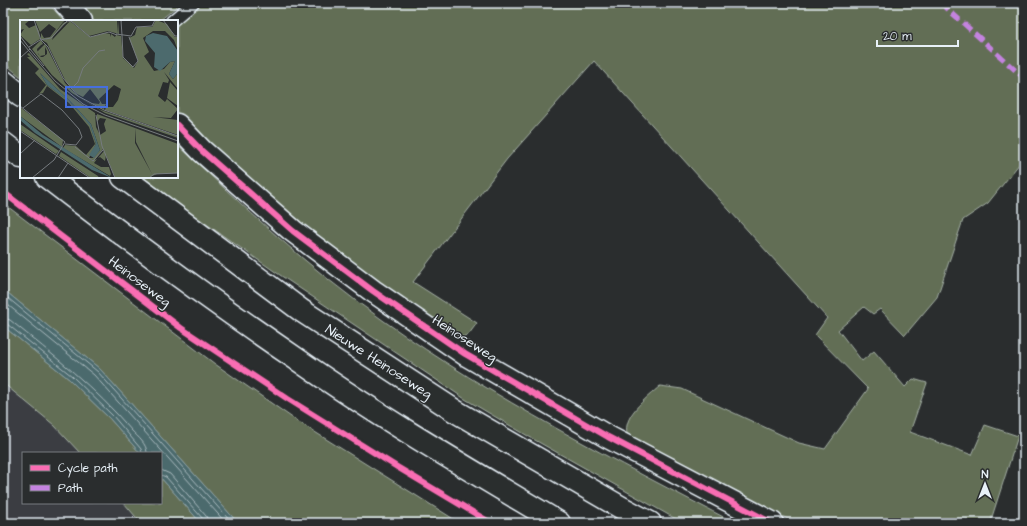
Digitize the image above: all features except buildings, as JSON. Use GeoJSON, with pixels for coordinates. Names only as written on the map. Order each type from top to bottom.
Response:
{"type":"FeatureCollection","features":[{"type":"Feature","properties":{"kind":"main road"},"geometry":{"type":"LineString","coordinates":[[65,3],[80,20]]}},
{"type":"Feature","properties":{"kind":"main road"},"geometry":{"type":"LineString","coordinates":[[3,81],[20,95]]}},
{"type":"Feature","properties":{"kind":"main road","name":"Heinoseweg"},"geometry":{"type":"LineString","coordinates":[[178,126],[202,152],[293,231],[373,291],[465,354],[608,437],[772,523]]}},
{"type":"Feature","properties":{"kind":"main road"},"geometry":{"type":"LineString","coordinates":[[3,143],[20,156]]}},
{"type":"Feature","properties":{"kind":"main road"},"geometry":{"type":"LineString","coordinates":[[48,178],[137,247],[302,363],[435,449],[559,523]]}},
{"type":"Feature","properties":{"kind":"main road","name":"Nieuwe Heinoseweg"},"geometry":{"type":"LineString","coordinates":[[124,178],[302,311],[455,411],[650,523]]}},
{"type":"Feature","properties":{"kind":"lane"},"geometry":{"type":"LineString","coordinates":[[173,20],[193,3]]}},
{"type":"Feature","properties":{"kind":"shaded area"},"geometry":{"type":"Polygon","coordinates":[[[3,373],[92,452],[22,452],[22,504],[150,504],[166,523],[3,523],[3,373]]]}},
{"type":"Feature","properties":{"kind":"green space"},"geometry":{"type":"Polygon","coordinates":[[[3,3],[48,3],[63,20],[20,20],[20,76],[3,62],[3,3]]]}},
{"type":"Feature","properties":{"kind":"green space"},"geometry":{"type":"Polygon","coordinates":[[[78,3],[181,3],[160,20],[92,20],[78,3]]]}},
{"type":"Feature","properties":{"kind":"green space"},"geometry":{"type":"Polygon","coordinates":[[[203,3],[1024,3],[1024,158],[988,203],[963,220],[937,297],[905,335],[880,309],[873,314],[864,307],[838,330],[862,361],[874,351],[905,387],[913,379],[927,383],[910,432],[972,455],[985,425],[1018,436],[990,523],[796,523],[629,439],[627,424],[631,416],[636,409],[660,386],[682,389],[799,443],[825,449],[868,389],[815,335],[827,318],[594,61],[507,159],[413,282],[477,323],[469,334],[458,339],[306,229],[178,116],[178,24],[203,3]]]}},
{"type":"Feature","properties":{"kind":"green space"},"geometry":{"type":"Polygon","coordinates":[[[178,145],[252,214],[329,280],[356,301],[426,350],[468,377],[556,428],[735,523],[683,523],[533,439],[465,399],[189,212],[144,178],[178,178],[178,145]]]}},
{"type":"Feature","properties":{"kind":"green space"},"geometry":{"type":"Polygon","coordinates":[[[3,203],[215,364],[294,419],[460,523],[238,523],[100,369],[3,289],[3,203]]]}},
{"type":"Feature","properties":{"kind":"green space"},"geometry":{"type":"Polygon","coordinates":[[[3,326],[69,379],[110,419],[139,452],[79,452],[54,425],[3,383],[3,326]]]}},
{"type":"Feature","properties":{"kind":"green space"},"geometry":{"type":"Polygon","coordinates":[[[162,479],[201,523],[141,523],[125,504],[162,504],[162,479]]]}},
{"type":"Feature","properties":{"kind":"water"},"geometry":{"type":"Polygon","coordinates":[[[3,289],[100,369],[238,523],[201,523],[162,479],[162,452],[139,452],[110,419],[69,379],[3,326],[3,289]]]}},
{"type":"Feature","properties":{"kind":"marked path"},"geometry":{"type":"LineString","coordinates":[[941,3],[1024,78]]}},
{"type":"Feature","properties":{"kind":"cycle path"},"geometry":{"type":"LineString","coordinates":[[178,126],[202,151],[293,231],[373,291],[465,354],[608,437],[772,523]]}},
{"type":"Feature","properties":{"kind":"cycle path"},"geometry":{"type":"LineString","coordinates":[[3,192],[181,328],[288,399],[397,467],[491,523]]}}]}
